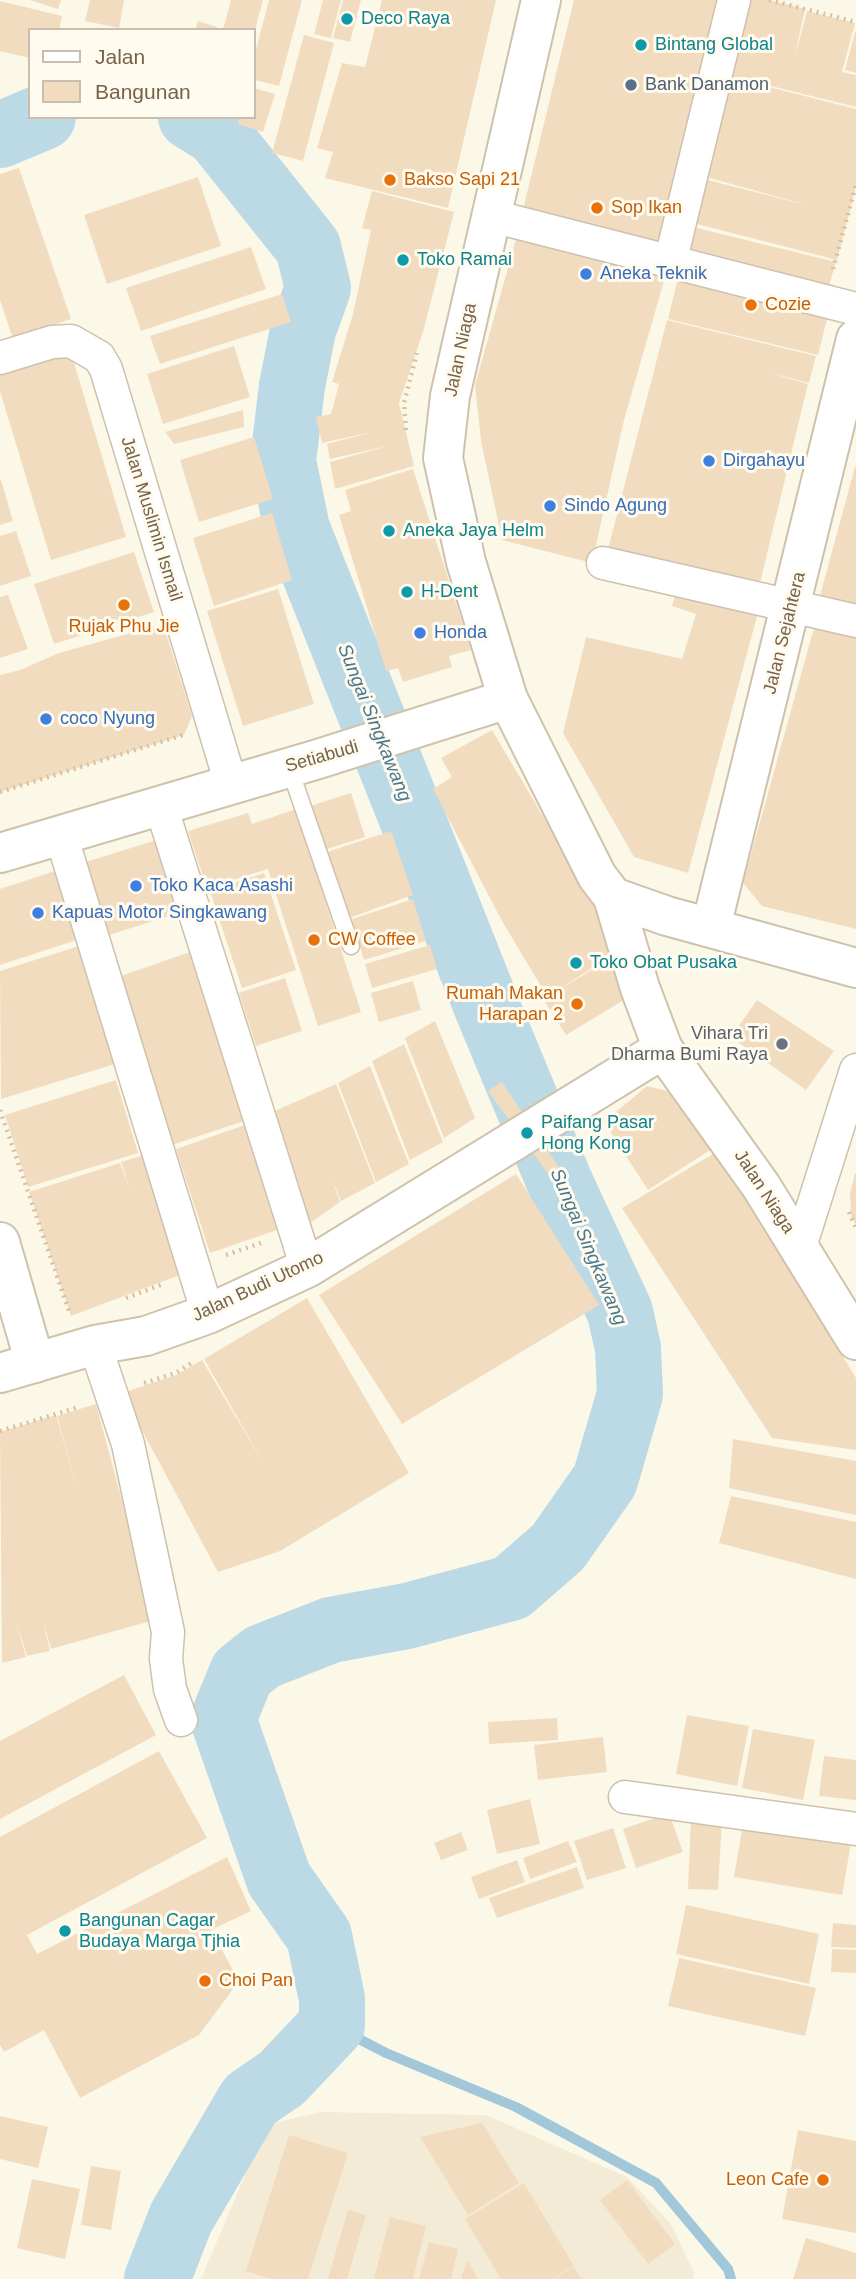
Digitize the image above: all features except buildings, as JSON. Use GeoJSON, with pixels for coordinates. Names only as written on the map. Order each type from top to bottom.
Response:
{"type":"FeatureCollection","features":[{"type":"Feature","properties":{"kind":"main road","name":"Jalan Niaga"},"geometry":{"type":"LineString","coordinates":[[508,699],[466,562],[443,458],[450,396],[541,0]]}},
{"type":"Feature","properties":{"kind":"main road","name":"Jalan Sejahtera"},"geometry":{"type":"LineString","coordinates":[[711,927],[856,339]]}},
{"type":"Feature","properties":{"kind":"main road","name":"Setiabudi"},"geometry":{"type":"LineString","coordinates":[[0,853],[508,699]]}},
{"type":"Feature","properties":{"kind":"main road"},"geometry":{"type":"LineString","coordinates":[[508,699],[597,876],[613,897],[640,988],[663,1049]]}},
{"type":"Feature","properties":{"kind":"main road"},"geometry":{"type":"LineString","coordinates":[[613,897],[667,916],[856,968]]}},
{"type":"Feature","properties":{"kind":"main road","name":"Jalan Niaga"},"geometry":{"type":"LineString","coordinates":[[663,1049],[754,1176],[856,1340]]}},
{"type":"Feature","properties":{"kind":"main road","name":"Jalan Budi Utomo"},"geometry":{"type":"LineString","coordinates":[[18,1368],[90,1329],[146,1336],[208,1314],[307,1268],[663,1049]]}},
{"type":"Feature","properties":{"kind":"main road"},"geometry":{"type":"LineString","coordinates":[[0,1242],[18,1368]]}},
{"type":"Feature","properties":{"kind":"street"},"geometry":{"type":"LineString","coordinates":[[670,263],[734,0]]}},
{"type":"Feature","properties":{"kind":"street"},"geometry":{"type":"LineString","coordinates":[[492,216],[856,309]]}},
{"type":"Feature","properties":{"kind":"street","name":"Jalan Muslimin Ismail"},"geometry":{"type":"LineString","coordinates":[[0,358],[52,342],[71,341],[99,357],[106,369],[231,784]]}},
{"type":"Feature","properties":{"kind":"street"},"geometry":{"type":"LineString","coordinates":[[603,564],[856,621]]}},
{"type":"Feature","properties":{"kind":"street"},"geometry":{"type":"LineString","coordinates":[[161,806],[307,1268]]}},
{"type":"Feature","properties":{"kind":"street"},"geometry":{"type":"LineString","coordinates":[[61,835],[208,1314]]}},
{"type":"Feature","properties":{"kind":"street"},"geometry":{"type":"LineString","coordinates":[[800,1247],[822,1186],[856,1070]]}},
{"type":"Feature","properties":{"kind":"street"},"geometry":{"type":"LineString","coordinates":[[90,1329],[128,1444],[168,1632],[166,1658],[170,1689],[181,1720]]}},
{"type":"Feature","properties":{"kind":"street"},"geometry":{"type":"LineString","coordinates":[[625,1797],[856,1829]]}},
{"type":"Feature","properties":{"kind":"lane"},"geometry":{"type":"LineString","coordinates":[[302,763],[351,946]]}},
{"type":"Feature","properties":{"kind":"path"},"geometry":{"type":"LineString","coordinates":[[769,0],[856,22]]}},
{"type":"Feature","properties":{"kind":"path"},"geometry":{"type":"LineString","coordinates":[[833,272],[856,184]]}},
{"type":"Feature","properties":{"kind":"path"},"geometry":{"type":"LineString","coordinates":[[0,792],[184,735],[189,726]]}},
{"type":"Feature","properties":{"kind":"path"},"geometry":{"type":"LineString","coordinates":[[0,1110],[71,1318],[90,1329]]}},
{"type":"Feature","properties":{"kind":"path"},"geometry":{"type":"LineString","coordinates":[[212,1260],[265,1242]]}},
{"type":"Feature","properties":{"kind":"path"},"geometry":{"type":"LineString","coordinates":[[123,1299],[169,1282]]}},
{"type":"Feature","properties":{"kind":"path"},"geometry":{"type":"LineString","coordinates":[[0,1431],[85,1405]]}},
{"type":"Feature","properties":{"kind":"shaded area"},"geometry":{"type":"Polygon","coordinates":[[[321,2112],[486,2115],[627,2177],[671,2224],[694,2272],[693,2279],[201,2279],[264,2130],[269,2124],[321,2112]]]}},
{"type":"Feature","properties":{"kind":"waterway","name":"Sungai Singkawang"},"geometry":{"type":"LineString","coordinates":[[0,135],[38,119]]}},
{"type":"Feature","properties":{"kind":"waterway","name":"Sungai Singkawang"},"geometry":{"type":"LineString","coordinates":[[157,2279],[181,2218],[250,2100],[282,2078],[332,2025],[332,1999],[319,1936],[279,1879],[223,1719],[242,1673],[262,1657],[331,1630],[407,1616],[511,1588],[558,1547],[605,1480],[630,1394],[628,1348],[620,1312],[560,1183],[487,1007],[297,529],[283,461],[292,386],[303,330],[318,288],[308,247],[217,133],[194,119]]}},
{"type":"Feature","properties":{"kind":"waterway"},"geometry":{"type":"LineString","coordinates":[[332,2025],[386,2053],[516,2107],[656,2183],[728,2269],[731,2279]]}},
{"type":"Feature","properties":{"kind":"place","name":"Deco Raya"},"geometry":{"type":"Point","coordinates":[347,19]}},
{"type":"Feature","properties":{"kind":"place","name":"Bintang Global"},"geometry":{"type":"Point","coordinates":[641,45]}},
{"type":"Feature","properties":{"kind":"place","name":"Bank Danamon"},"geometry":{"type":"Point","coordinates":[631,85]}},
{"type":"Feature","properties":{"kind":"place","name":"Bakso Sapi 21"},"geometry":{"type":"Point","coordinates":[390,180]}},
{"type":"Feature","properties":{"kind":"place","name":"Sop Ikan"},"geometry":{"type":"Point","coordinates":[597,208]}},
{"type":"Feature","properties":{"kind":"place","name":"Toko Ramai"},"geometry":{"type":"Point","coordinates":[403,260]}},
{"type":"Feature","properties":{"kind":"place","name":"Aneka Teknik"},"geometry":{"type":"Point","coordinates":[586,274]}},
{"type":"Feature","properties":{"kind":"place","name":"Cozie"},"geometry":{"type":"Point","coordinates":[751,305]}},
{"type":"Feature","properties":{"kind":"place","name":"Dirgahayu"},"geometry":{"type":"Point","coordinates":[709,461]}},
{"type":"Feature","properties":{"kind":"place","name":"Sindo Agung"},"geometry":{"type":"Point","coordinates":[550,506]}},
{"type":"Feature","properties":{"kind":"place","name":"Aneka Jaya Helm"},"geometry":{"type":"Point","coordinates":[389,531]}},
{"type":"Feature","properties":{"kind":"place","name":"H-Dent"},"geometry":{"type":"Point","coordinates":[407,592]}},
{"type":"Feature","properties":{"kind":"place","name":"Rujak Phu Jie"},"geometry":{"type":"Point","coordinates":[124,605]}},
{"type":"Feature","properties":{"kind":"place","name":"Honda"},"geometry":{"type":"Point","coordinates":[420,633]}},
{"type":"Feature","properties":{"kind":"place","name":"coco Nyung"},"geometry":{"type":"Point","coordinates":[46,719]}},
{"type":"Feature","properties":{"kind":"place","name":"Toko Kaca Asashi"},"geometry":{"type":"Point","coordinates":[136,886]}},
{"type":"Feature","properties":{"kind":"place","name":"Kapuas Motor Singkawang"},"geometry":{"type":"Point","coordinates":[38,913]}},
{"type":"Feature","properties":{"kind":"place","name":"CW Coffee"},"geometry":{"type":"Point","coordinates":[314,940]}},
{"type":"Feature","properties":{"kind":"place","name":"Toko Obat Pusaka"},"geometry":{"type":"Point","coordinates":[576,963]}},
{"type":"Feature","properties":{"kind":"place","name":"Rumah Makan Harapan 2"},"geometry":{"type":"Point","coordinates":[577,1004]}},
{"type":"Feature","properties":{"kind":"place","name":"Vihara Tri Dharma Bumi Raya"},"geometry":{"type":"Point","coordinates":[782,1044]}},
{"type":"Feature","properties":{"kind":"place","name":"Paifang Pasar Hong Kong"},"geometry":{"type":"Point","coordinates":[527,1133]}},
{"type":"Feature","properties":{"kind":"place","name":"Bangunan Cagar Budaya Marga Tjhia"},"geometry":{"type":"Point","coordinates":[65,1931]}},
{"type":"Feature","properties":{"kind":"place","name":"Choi Pan"},"geometry":{"type":"Point","coordinates":[205,1981]}},
{"type":"Feature","properties":{"kind":"place","name":"Leon Cafe"},"geometry":{"type":"Point","coordinates":[823,2180]}}]}
